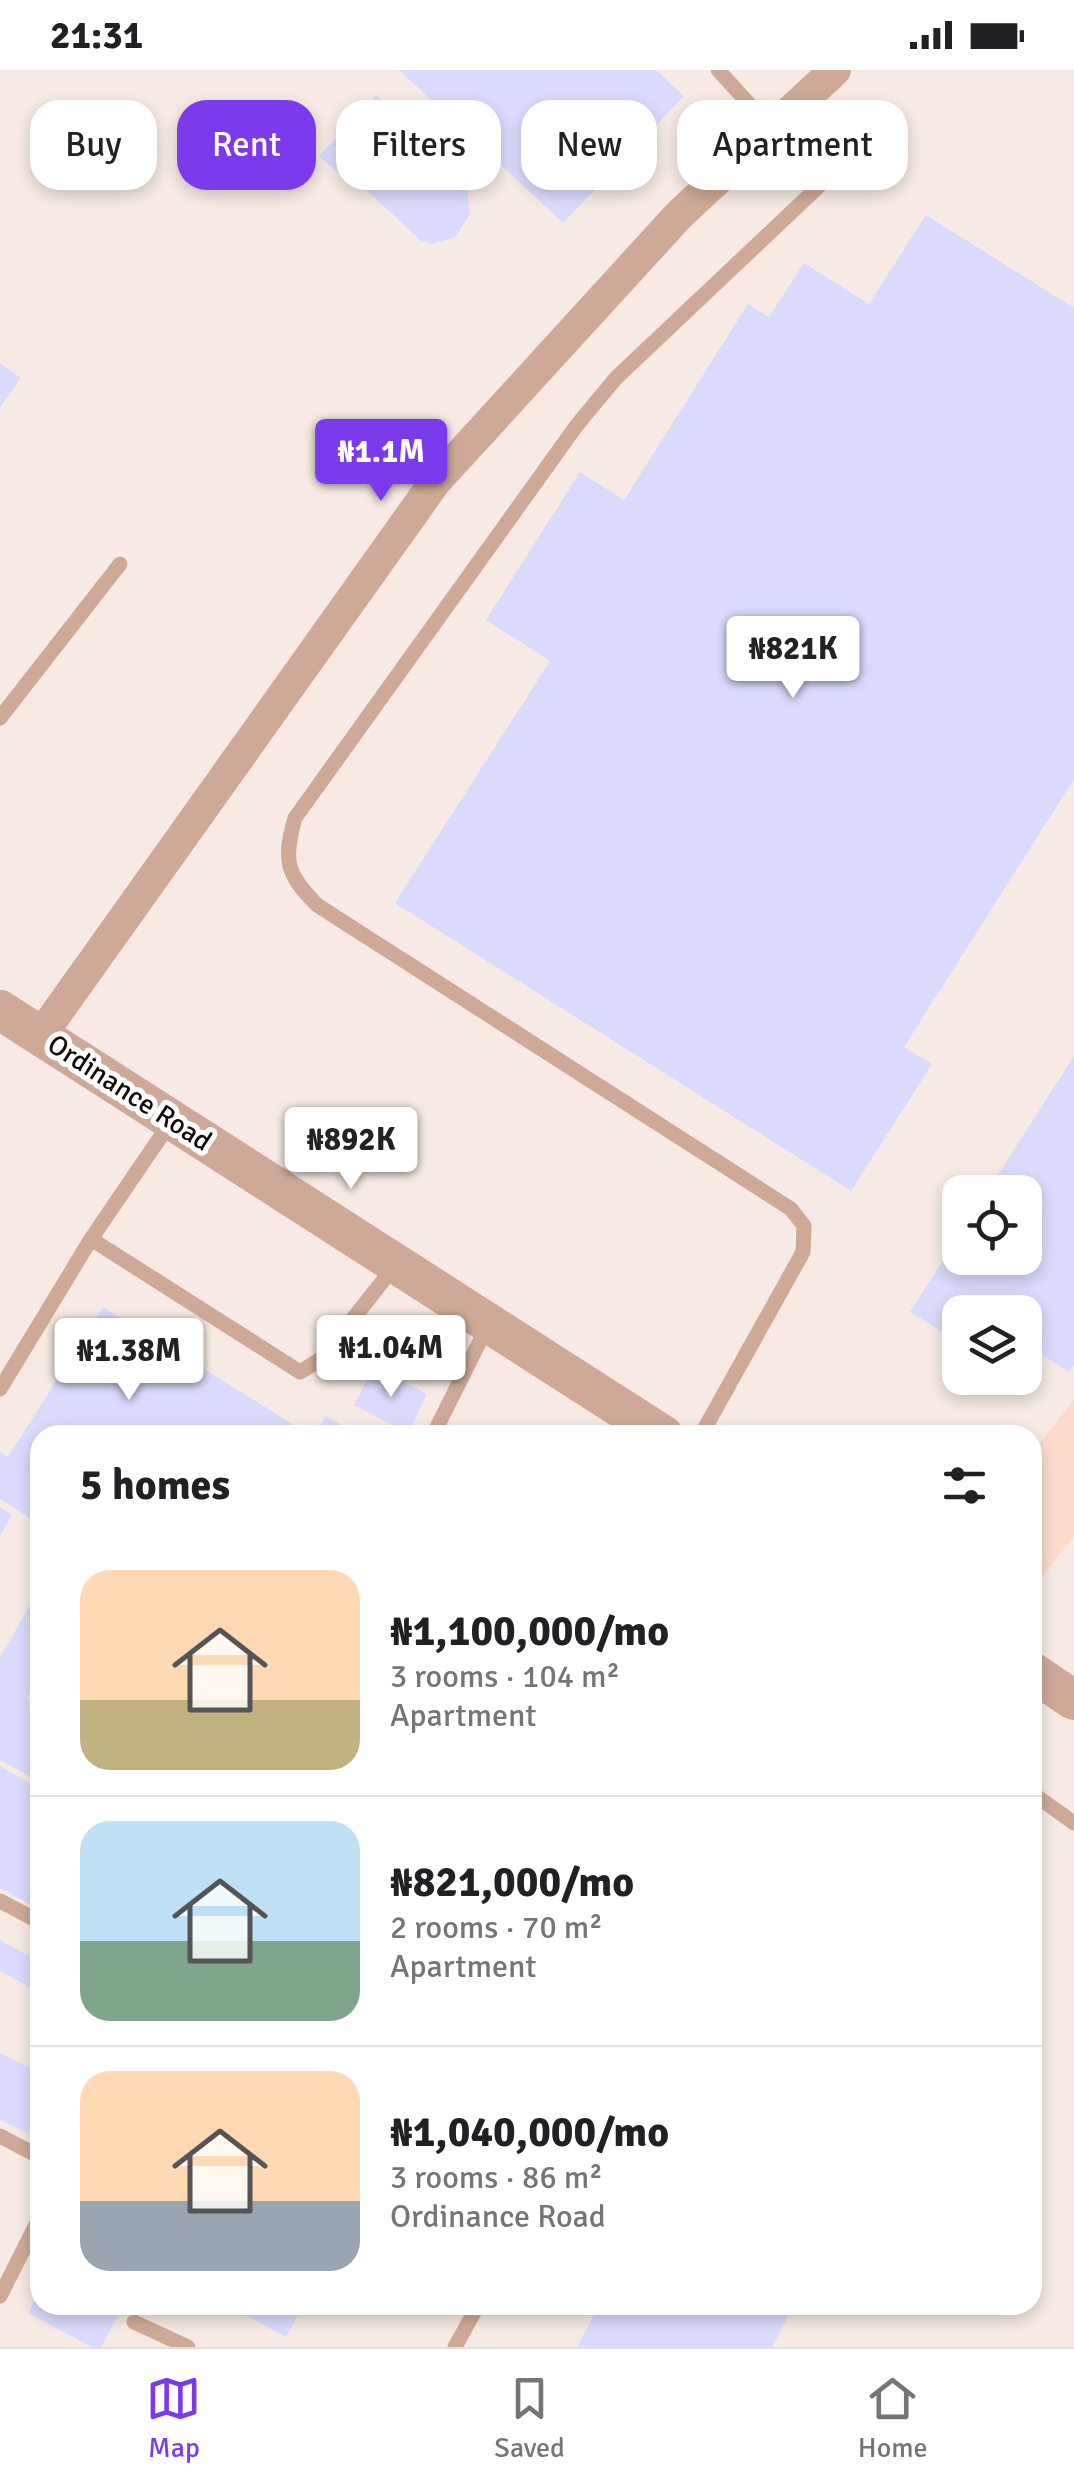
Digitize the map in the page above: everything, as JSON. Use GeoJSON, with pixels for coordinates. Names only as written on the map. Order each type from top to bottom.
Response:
{"type":"FeatureCollection","features":[{"type":"Feature","properties":{"kind":"street"},"geometry":{"type":"LineString","coordinates":[[802,100],[835,70]]}},
{"type":"Feature","properties":{"kind":"street"},"geometry":{"type":"LineString","coordinates":[[41,1035],[435,482],[549,352],[706,190]]}},
{"type":"Feature","properties":{"kind":"street","name":"Ordinance Road"},"geometry":{"type":"LineString","coordinates":[[0,1010],[647,1425]]}},
{"type":"Feature","properties":{"kind":"street"},"geometry":{"type":"LineString","coordinates":[[1042,1679],[1074,1700]]}},
{"type":"Feature","properties":{"kind":"lane"},"geometry":{"type":"LineString","coordinates":[[718,70],[746,100]]}},
{"type":"Feature","properties":{"kind":"lane"},"geometry":{"type":"LineString","coordinates":[[707,1425],[804,1252],[804,1226],[791,1209],[318,905],[294,882],[286,849],[295,818],[577,426],[653,340],[815,190]]}},
{"type":"Feature","properties":{"kind":"lane"},"geometry":{"type":"LineString","coordinates":[[0,718],[120,564]]}},
{"type":"Feature","properties":{"kind":"lane"},"geometry":{"type":"LineString","coordinates":[[0,1389],[91,1239],[172,1120]]}},
{"type":"Feature","properties":{"kind":"lane"},"geometry":{"type":"LineString","coordinates":[[91,1239],[300,1372],[321,1359],[397,1264]]}},
{"type":"Feature","properties":{"kind":"lane"},"geometry":{"type":"LineString","coordinates":[[438,1425],[489,1323]]}},
{"type":"Feature","properties":{"kind":"lane"},"geometry":{"type":"LineString","coordinates":[[1042,1800],[1074,1823]]}},
{"type":"Feature","properties":{"kind":"lane"},"geometry":{"type":"LineString","coordinates":[[0,1901],[30,1917]]}},
{"type":"Feature","properties":{"kind":"lane"},"geometry":{"type":"LineString","coordinates":[[0,2136],[30,2152]]}},
{"type":"Feature","properties":{"kind":"lane"},"geometry":{"type":"LineString","coordinates":[[0,2296],[30,2237]]}},
{"type":"Feature","properties":{"kind":"lane"},"geometry":{"type":"LineString","coordinates":[[455,2347],[473,2315]]}},
{"type":"Feature","properties":{"kind":"lane"},"geometry":{"type":"LineString","coordinates":[[134,2322],[188,2347]]}},
{"type":"Feature","properties":{"kind":"shaded area"},"geometry":{"type":"Polygon","coordinates":[[[0,70],[1074,70],[1074,2347],[0,2347],[0,70]]]}},
{"type":"Feature","properties":{"kind":"shaded area"},"geometry":{"type":"Polygon","coordinates":[[[1074,1399],[1074,1536],[1042,1577],[1042,1440],[1074,1399]]]}},
{"type":"Feature","properties":{"kind":"building"},"geometry":{"type":"Polygon","coordinates":[[[399,70],[656,70],[684,96],[657,124],[657,100],[521,100],[521,184],[501,165],[501,100],[431,100],[399,70]]]}},
{"type":"Feature","properties":{"kind":"building"},"geometry":{"type":"Polygon","coordinates":[[[336,138],[336,171],[319,156],[336,138]]]}},
{"type":"Feature","properties":{"kind":"building"},"geometry":{"type":"Polygon","coordinates":[[[366,190],[467,190],[470,214],[455,237],[432,244],[420,240],[366,190]]]}},
{"type":"Feature","properties":{"kind":"building"},"geometry":{"type":"Polygon","coordinates":[[[528,190],[594,190],[563,223],[528,190]]]}},
{"type":"Feature","properties":{"kind":"building"},"geometry":{"type":"Polygon","coordinates":[[[926,215],[1074,308],[1074,779],[904,1047],[932,1064],[851,1191],[395,903],[550,661],[486,620],[580,472],[624,500],[748,304],[769,317],[804,263],[869,304],[926,215]]]}},
{"type":"Feature","properties":{"kind":"building"},"geometry":{"type":"Polygon","coordinates":[[[0,363],[21,378],[0,408],[0,363]]]}},
{"type":"Feature","properties":{"kind":"building"},"geometry":{"type":"Polygon","coordinates":[[[1074,1056],[1074,1365],[1069,1372],[1042,1355],[1042,1295],[942,1295],[942,1332],[910,1312],[942,1262],[942,1275],[1042,1275],[1042,1175],[998,1175],[1074,1056]]]}},
{"type":"Feature","properties":{"kind":"building"},"geometry":{"type":"Polygon","coordinates":[[[103,1307],[294,1425],[30,1425],[30,1518],[0,1499],[0,1452],[8,1457],[103,1307]]]}},
{"type":"Feature","properties":{"kind":"building"},"geometry":{"type":"Polygon","coordinates":[[[374,1366],[427,1394],[412,1425],[393,1425],[354,1405],[374,1366]]]}},
{"type":"Feature","properties":{"kind":"building"},"geometry":{"type":"Polygon","coordinates":[[[326,1416],[342,1425],[321,1425],[326,1416]]]}},
{"type":"Feature","properties":{"kind":"building"},"geometry":{"type":"Polygon","coordinates":[[[0,1507],[12,1515],[0,1536],[0,1507]]]}},
{"type":"Feature","properties":{"kind":"building"},"geometry":{"type":"Polygon","coordinates":[[[30,1605],[30,1776],[0,1760],[0,1658],[30,1605]]]}},
{"type":"Feature","properties":{"kind":"building"},"geometry":{"type":"Polygon","coordinates":[[[0,1766],[30,1783],[30,1904],[0,1888],[0,1766]]]}},
{"type":"Feature","properties":{"kind":"building"},"geometry":{"type":"Polygon","coordinates":[[[0,1940],[30,1956],[30,1988],[0,1971],[0,1940]]]}},
{"type":"Feature","properties":{"kind":"building"},"geometry":{"type":"Polygon","coordinates":[[[0,2053],[30,2068],[30,2127],[27,2133],[0,2120],[0,2053]]]}},
{"type":"Feature","properties":{"kind":"building"},"geometry":{"type":"Polygon","coordinates":[[[32,2315],[119,2315],[101,2347],[92,2347],[32,2315]]]}},
{"type":"Feature","properties":{"kind":"building"},"geometry":{"type":"Polygon","coordinates":[[[245,2315],[298,2315],[286,2337],[245,2315]]]}},
{"type":"Feature","properties":{"kind":"building"},"geometry":{"type":"Polygon","coordinates":[[[594,2315],[789,2315],[772,2347],[577,2347],[594,2315]]]}}]}
